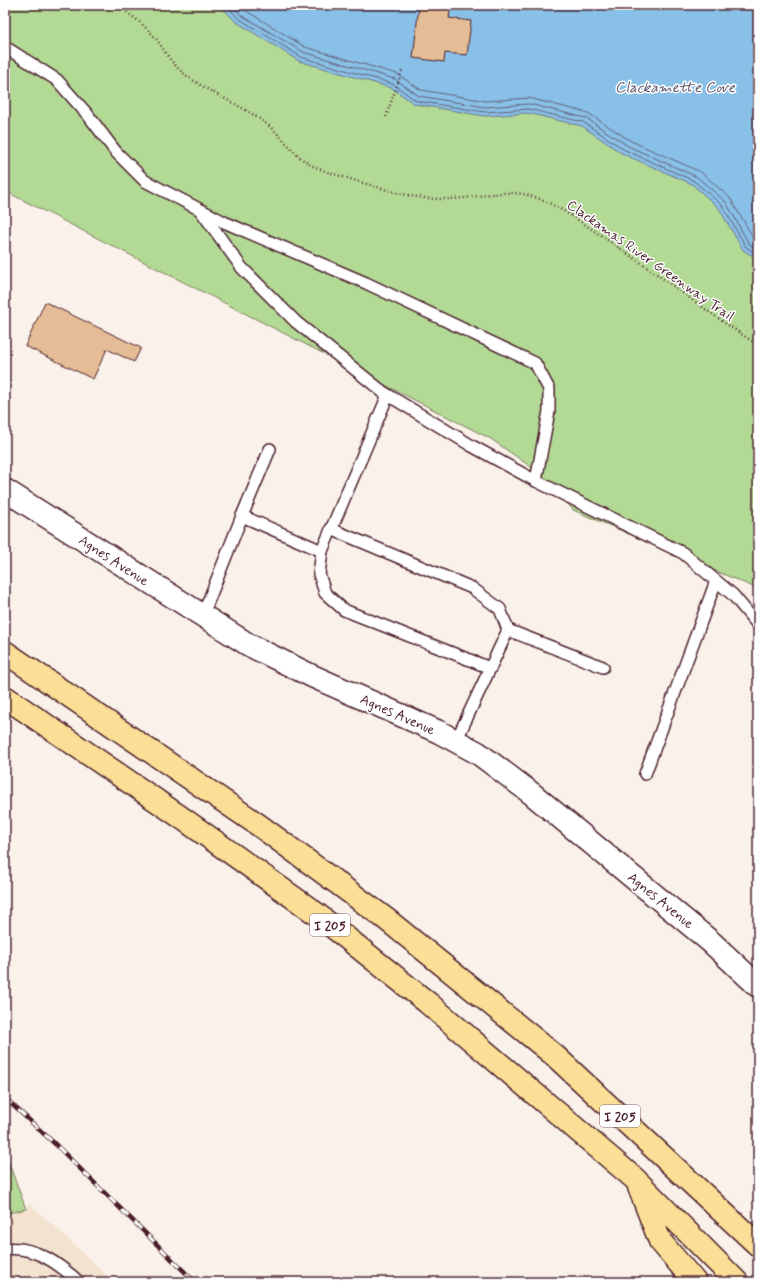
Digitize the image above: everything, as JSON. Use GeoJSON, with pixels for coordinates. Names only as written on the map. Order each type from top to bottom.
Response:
{"type":"FeatureCollection","features":[{"type":"Feature","properties":{"kind":"highway","name":"I 205"},"geometry":{"type":"LineString","coordinates":[[5,652],[260,826],[386,920],[554,1055],[686,1176],[758,1245]]}},
{"type":"Feature","properties":{"kind":"highway","name":"I 205"},"geometry":{"type":"LineString","coordinates":[[5,697],[182,818],[318,915],[504,1066],[635,1179],[737,1282]]}},
{"type":"Feature","properties":{"kind":"highway"},"geometry":{"type":"LineString","coordinates":[[686,1176],[758,1233]]}},
{"type":"Feature","properties":{"kind":"highway"},"geometry":{"type":"LineString","coordinates":[[635,1179],[660,1241],[695,1282]]}},
{"type":"Feature","properties":{"kind":"street","name":"Agnes Avenue"},"geometry":{"type":"LineString","coordinates":[[5,490],[249,645],[456,741],[478,753],[530,793],[711,942],[758,986]]}},
{"type":"Feature","properties":{"kind":"lane"},"geometry":{"type":"LineString","coordinates":[[5,47],[57,80],[88,115],[116,152],[146,181],[224,222],[366,283],[535,363],[549,389],[549,411],[536,481]]}},
{"type":"Feature","properties":{"kind":"lane"},"geometry":{"type":"LineString","coordinates":[[200,209],[242,268],[296,322],[388,395],[472,446],[536,481],[683,553],[733,595],[758,625]]}},
{"type":"Feature","properties":{"kind":"lane"},"geometry":{"type":"LineString","coordinates":[[388,395],[322,551],[319,574],[325,593],[344,610],[490,668]]}},
{"type":"Feature","properties":{"kind":"lane"},"geometry":{"type":"LineString","coordinates":[[202,616],[270,449]]}},
{"type":"Feature","properties":{"kind":"lane"},"geometry":{"type":"LineString","coordinates":[[242,516],[322,551]]}},
{"type":"Feature","properties":{"kind":"lane"},"geometry":{"type":"LineString","coordinates":[[331,529],[472,588],[500,609],[508,630],[456,741]]}},
{"type":"Feature","properties":{"kind":"lane"},"geometry":{"type":"LineString","coordinates":[[645,774],[716,581]]}},
{"type":"Feature","properties":{"kind":"lane"},"geometry":{"type":"LineString","coordinates":[[508,630],[603,667]]}},
{"type":"Feature","properties":{"kind":"lane"},"geometry":{"type":"LineString","coordinates":[[5,1249],[30,1251],[50,1258],[79,1282]]}},
{"type":"Feature","properties":{"kind":"path","name":"Clackamas River Greenway Trail"},"geometry":{"type":"LineString","coordinates":[[117,5],[140,22],[156,39],[170,60],[182,72],[221,98],[252,113],[271,127],[312,166],[404,196],[427,199],[452,199],[511,193],[529,195],[550,203],[632,256],[726,324],[758,345]]}},
{"type":"Feature","properties":{"kind":"path"},"geometry":{"type":"LineString","coordinates":[[386,117],[403,68]]}},
{"type":"Feature","properties":{"kind":"shaded area"},"geometry":{"type":"Polygon","coordinates":[[[30,1204],[114,1282],[5,1282],[5,1218],[30,1204]]]}},
{"type":"Feature","properties":{"kind":"green space"},"geometry":{"type":"Polygon","coordinates":[[[5,5],[220,5],[235,21],[299,61],[392,88],[415,104],[485,116],[528,113],[582,126],[623,154],[692,184],[719,208],[743,250],[758,259],[758,589],[573,510],[541,474],[491,439],[5,191],[5,5]]]}},
{"type":"Feature","properties":{"kind":"green space"},"geometry":{"type":"Polygon","coordinates":[[[5,1153],[26,1209],[5,1214],[5,1153]]]}},
{"type":"Feature","properties":{"kind":"water","name":"Clackamette Cove"},"geometry":{"type":"Polygon","coordinates":[[[220,5],[758,5],[758,259],[743,250],[719,208],[692,184],[623,154],[582,126],[528,113],[485,116],[415,104],[392,88],[299,61],[235,21],[220,5]]]}},
{"type":"Feature","properties":{"kind":"building"},"geometry":{"type":"Polygon","coordinates":[[[419,5],[451,5],[449,18],[471,21],[467,55],[445,53],[444,62],[413,58],[419,5]]]}},
{"type":"Feature","properties":{"kind":"building"},"geometry":{"type":"Polygon","coordinates":[[[45,302],[141,348],[134,362],[107,349],[93,379],[25,346],[45,302]]]}},
{"type":"Feature","properties":{"kind":"railway"},"geometry":{"type":"LineString","coordinates":[[5,1098],[54,1143],[195,1282]]}}]}
